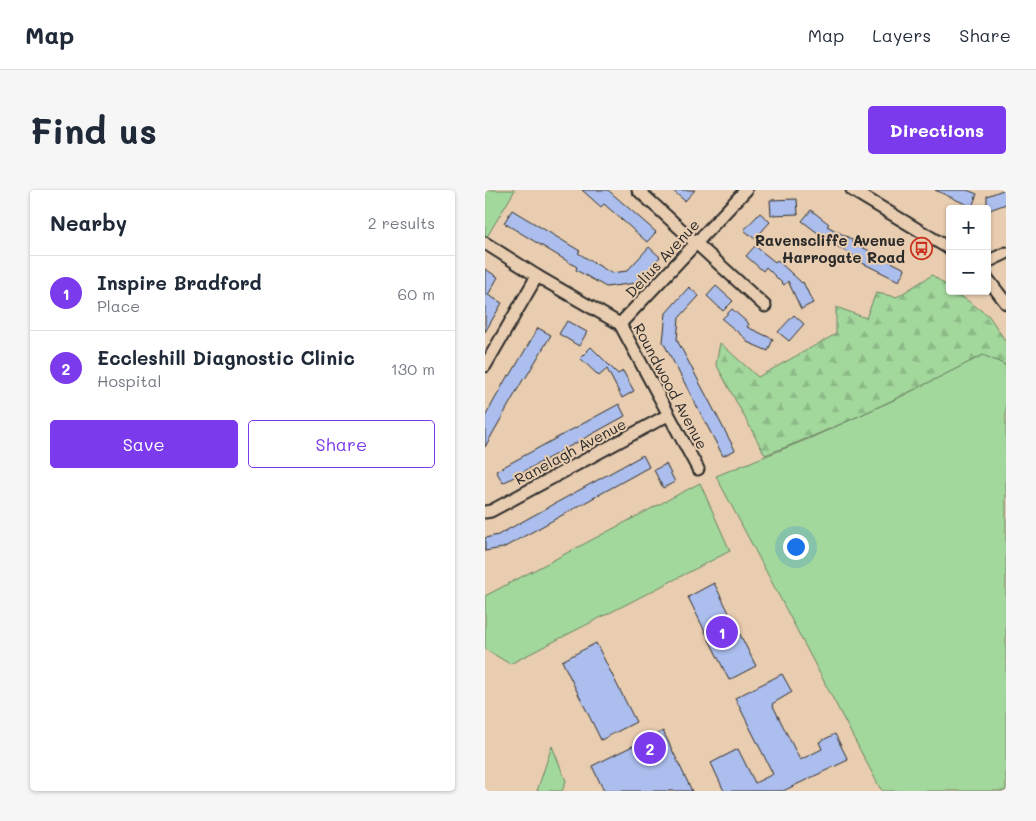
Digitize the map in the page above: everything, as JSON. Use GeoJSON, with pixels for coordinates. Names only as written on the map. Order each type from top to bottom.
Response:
{"type":"FeatureCollection","features":[{"type":"Feature","properties":{"kind":"street"},"geometry":{"type":"LineString","coordinates":[[638,190],[765,306]]}},
{"type":"Feature","properties":{"kind":"street","name":"Delius Avenue"},"geometry":{"type":"LineString","coordinates":[[620,324],[746,190]]}},
{"type":"Feature","properties":{"kind":"street"},"geometry":{"type":"LineString","coordinates":[[852,190],[946,247]]}},
{"type":"Feature","properties":{"kind":"street","name":"Roundwood Avenue"},"geometry":{"type":"LineString","coordinates":[[485,243],[537,276],[620,324],[698,469]]}},
{"type":"Feature","properties":{"kind":"street"},"geometry":{"type":"LineString","coordinates":[[991,260],[1006,254]]}},
{"type":"Feature","properties":{"kind":"street"},"geometry":{"type":"LineString","coordinates":[[485,366],[537,276]]}},
{"type":"Feature","properties":{"kind":"street"},"geometry":{"type":"LineString","coordinates":[[991,283],[1006,303]]}},
{"type":"Feature","properties":{"kind":"street","name":"Ranelagh Avenue"},"geometry":{"type":"LineString","coordinates":[[485,512],[491,511],[669,415]]}},
{"type":"Feature","properties":{"kind":"green space"},"geometry":{"type":"Polygon","coordinates":[[[485,190],[515,190],[485,240],[485,190]]]}},
{"type":"Feature","properties":{"kind":"green space"},"geometry":{"type":"Polygon","coordinates":[[[932,275],[946,285],[946,295],[960,295],[989,316],[1006,342],[1006,367],[1004,364],[983,355],[821,433],[765,455],[716,364],[720,343],[758,377],[836,334],[836,307],[866,318],[876,293],[897,297],[932,275]]]}},
{"type":"Feature","properties":{"kind":"green space"},"geometry":{"type":"Polygon","coordinates":[[[983,355],[1004,364],[1006,367],[1006,791],[883,791],[716,476],[813,437],[896,399],[983,355]]]}},
{"type":"Feature","properties":{"kind":"green space"},"geometry":{"type":"Polygon","coordinates":[[[700,483],[730,551],[510,664],[485,649],[485,596],[700,483]]]}},
{"type":"Feature","properties":{"kind":"green space"},"geometry":{"type":"Polygon","coordinates":[[[552,746],[566,781],[562,791],[537,791],[552,746]]]}},
{"type":"Feature","properties":{"kind":"building"},"geometry":{"type":"Polygon","coordinates":[[[582,190],[608,190],[656,232],[647,242],[604,204],[601,207],[582,190]]]}},
{"type":"Feature","properties":{"kind":"building"},"geometry":{"type":"Polygon","coordinates":[[[672,190],[695,190],[685,201],[672,190]]]}},
{"type":"Feature","properties":{"kind":"building"},"geometry":{"type":"Polygon","coordinates":[[[935,190],[967,190],[977,194],[973,205],[968,205],[935,190]]]}},
{"type":"Feature","properties":{"kind":"building"},"geometry":{"type":"Polygon","coordinates":[[[1006,190],[1006,204],[991,210],[991,205],[987,205],[987,196],[1006,190]]]}},
{"type":"Feature","properties":{"kind":"building"},"geometry":{"type":"Polygon","coordinates":[[[797,199],[798,214],[771,215],[770,200],[797,199]]]}},
{"type":"Feature","properties":{"kind":"building"},"geometry":{"type":"Polygon","coordinates":[[[512,210],[580,251],[578,253],[611,273],[627,271],[649,247],[660,257],[636,283],[606,287],[576,270],[577,267],[504,223],[512,210]]]}},
{"type":"Feature","properties":{"kind":"building"},"geometry":{"type":"Polygon","coordinates":[[[811,210],[829,224],[827,226],[853,240],[852,242],[905,269],[899,281],[852,258],[853,255],[827,241],[802,221],[811,210]]]}},
{"type":"Feature","properties":{"kind":"building"},"geometry":{"type":"Polygon","coordinates":[[[760,213],[770,222],[755,239],[744,230],[760,213]]]}},
{"type":"Feature","properties":{"kind":"building"},"geometry":{"type":"Polygon","coordinates":[[[755,246],[775,262],[777,260],[803,282],[813,303],[801,309],[788,281],[784,285],[766,267],[763,271],[746,256],[755,246]]]}},
{"type":"Feature","properties":{"kind":"building"},"geometry":{"type":"Polygon","coordinates":[[[485,269],[498,277],[488,295],[502,303],[485,332],[485,269]]]}},
{"type":"Feature","properties":{"kind":"building"},"geometry":{"type":"Polygon","coordinates":[[[716,286],[733,301],[723,311],[707,296],[716,286]]]}},
{"type":"Feature","properties":{"kind":"building"},"geometry":{"type":"Polygon","coordinates":[[[689,287],[699,296],[679,318],[677,340],[735,450],[723,456],[663,342],[666,313],[689,287]]]}},
{"type":"Feature","properties":{"kind":"building"},"geometry":{"type":"Polygon","coordinates":[[[732,309],[749,324],[747,327],[773,339],[768,351],[747,342],[722,319],[732,309]]]}},
{"type":"Feature","properties":{"kind":"building"},"geometry":{"type":"Polygon","coordinates":[[[794,315],[804,324],[789,341],[778,332],[794,315]]]}},
{"type":"Feature","properties":{"kind":"building"},"geometry":{"type":"Polygon","coordinates":[[[567,321],[587,332],[579,346],[559,334],[567,321]]]}},
{"type":"Feature","properties":{"kind":"building"},"geometry":{"type":"Polygon","coordinates":[[[538,328],[551,335],[485,447],[485,417],[508,375],[510,376],[538,328]]]}},
{"type":"Feature","properties":{"kind":"building"},"geometry":{"type":"Polygon","coordinates":[[[591,347],[618,374],[623,371],[634,391],[622,398],[607,369],[599,376],[580,358],[591,347]]]}},
{"type":"Feature","properties":{"kind":"building"},"geometry":{"type":"Polygon","coordinates":[[[619,404],[625,416],[503,483],[496,471],[619,404]]]}},
{"type":"Feature","properties":{"kind":"building"},"geometry":{"type":"Polygon","coordinates":[[[643,455],[649,467],[503,548],[485,551],[485,538],[498,535],[643,455]]]}},
{"type":"Feature","properties":{"kind":"building"},"geometry":{"type":"Polygon","coordinates":[[[666,464],[675,482],[663,488],[654,470],[666,464]]]}},
{"type":"Feature","properties":{"kind":"building"},"geometry":{"type":"Polygon","coordinates":[[[714,583],[756,666],[729,680],[688,597],[714,583]]]}},
{"type":"Feature","properties":{"kind":"building"},"geometry":{"type":"Polygon","coordinates":[[[596,643],[636,722],[601,740],[562,661],[596,643]]]}},
{"type":"Feature","properties":{"kind":"building"},"geometry":{"type":"Polygon","coordinates":[[[782,674],[792,692],[772,704],[800,760],[822,749],[819,742],[835,734],[848,760],[783,791],[724,791],[711,763],[738,749],[755,783],[773,774],[735,698],[782,674]]]}},
{"type":"Feature","properties":{"kind":"building"},"geometry":{"type":"Polygon","coordinates":[[[663,731],[692,791],[604,791],[592,766],[663,731]]]}},
{"type":"Feature","properties":{"kind":"place","name":"Ravenscliffe Avenue Harrogate Road"},"geometry":{"type":"Point","coordinates":[921,249]}},
{"type":"Feature","properties":{"kind":"place","name":"Inspire Bradford"},"geometry":{"type":"Point","coordinates":[722,632]}},
{"type":"Feature","properties":{"kind":"place","name":"Eccleshill Diagnostic Clinic"},"geometry":{"type":"Point","coordinates":[650,748]}}]}
